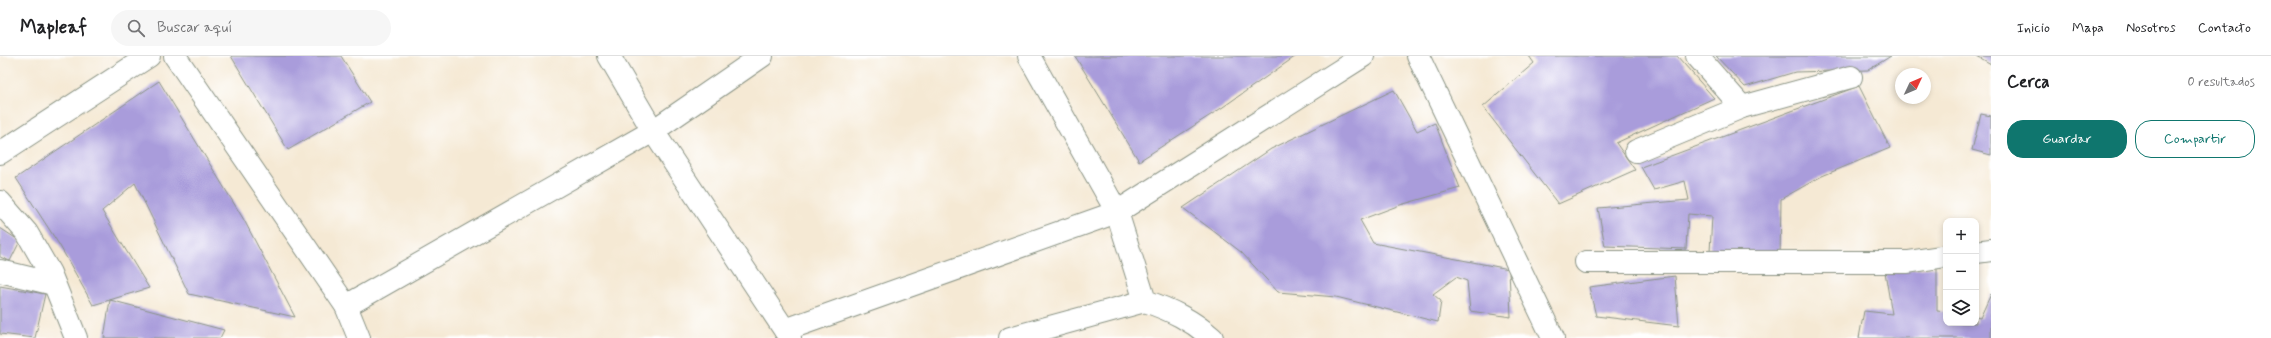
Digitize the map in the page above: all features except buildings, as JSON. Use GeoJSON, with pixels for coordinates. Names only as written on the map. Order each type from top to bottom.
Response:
{"type":"FeatureCollection","features":[{"type":"Feature","properties":{"kind":"street"},"geometry":{"type":"LineString","coordinates":[[0,153],[149,56]]}},
{"type":"Feature","properties":{"kind":"street"},"geometry":{"type":"LineString","coordinates":[[175,56],[346,306],[359,338]]}},
{"type":"Feature","properties":{"kind":"street"},"geometry":{"type":"LineString","coordinates":[[609,56],[653,131],[788,334],[1117,212],[1363,56]]}},
{"type":"Feature","properties":{"kind":"street"},"geometry":{"type":"LineString","coordinates":[[346,306],[653,131],[762,56]]}},
{"type":"Feature","properties":{"kind":"street"},"geometry":{"type":"LineString","coordinates":[[1029,56],[1117,212],[1145,301]]}},
{"type":"Feature","properties":{"kind":"street"},"geometry":{"type":"LineString","coordinates":[[1418,56],[1553,338]]}},
{"type":"Feature","properties":{"kind":"street"},"geometry":{"type":"LineString","coordinates":[[1697,56],[1742,107]]}},
{"type":"Feature","properties":{"kind":"street"},"geometry":{"type":"LineString","coordinates":[[1636,151],[1742,107],[1851,77]]}},
{"type":"Feature","properties":{"kind":"street"},"geometry":{"type":"LineString","coordinates":[[0,202],[27,233],[54,284],[76,338]]}},
{"type":"Feature","properties":{"kind":"street"},"geometry":{"type":"LineString","coordinates":[[1979,252],[1991,250]]}},
{"type":"Feature","properties":{"kind":"street"},"geometry":{"type":"LineString","coordinates":[[1586,262],[1908,262],[1943,256]]}},
{"type":"Feature","properties":{"kind":"street"},"geometry":{"type":"LineString","coordinates":[[0,271],[54,284]]}},
{"type":"Feature","properties":{"kind":"street"},"geometry":{"type":"LineString","coordinates":[[1010,338],[1145,301],[1174,311],[1197,324],[1212,338]]}}]}
